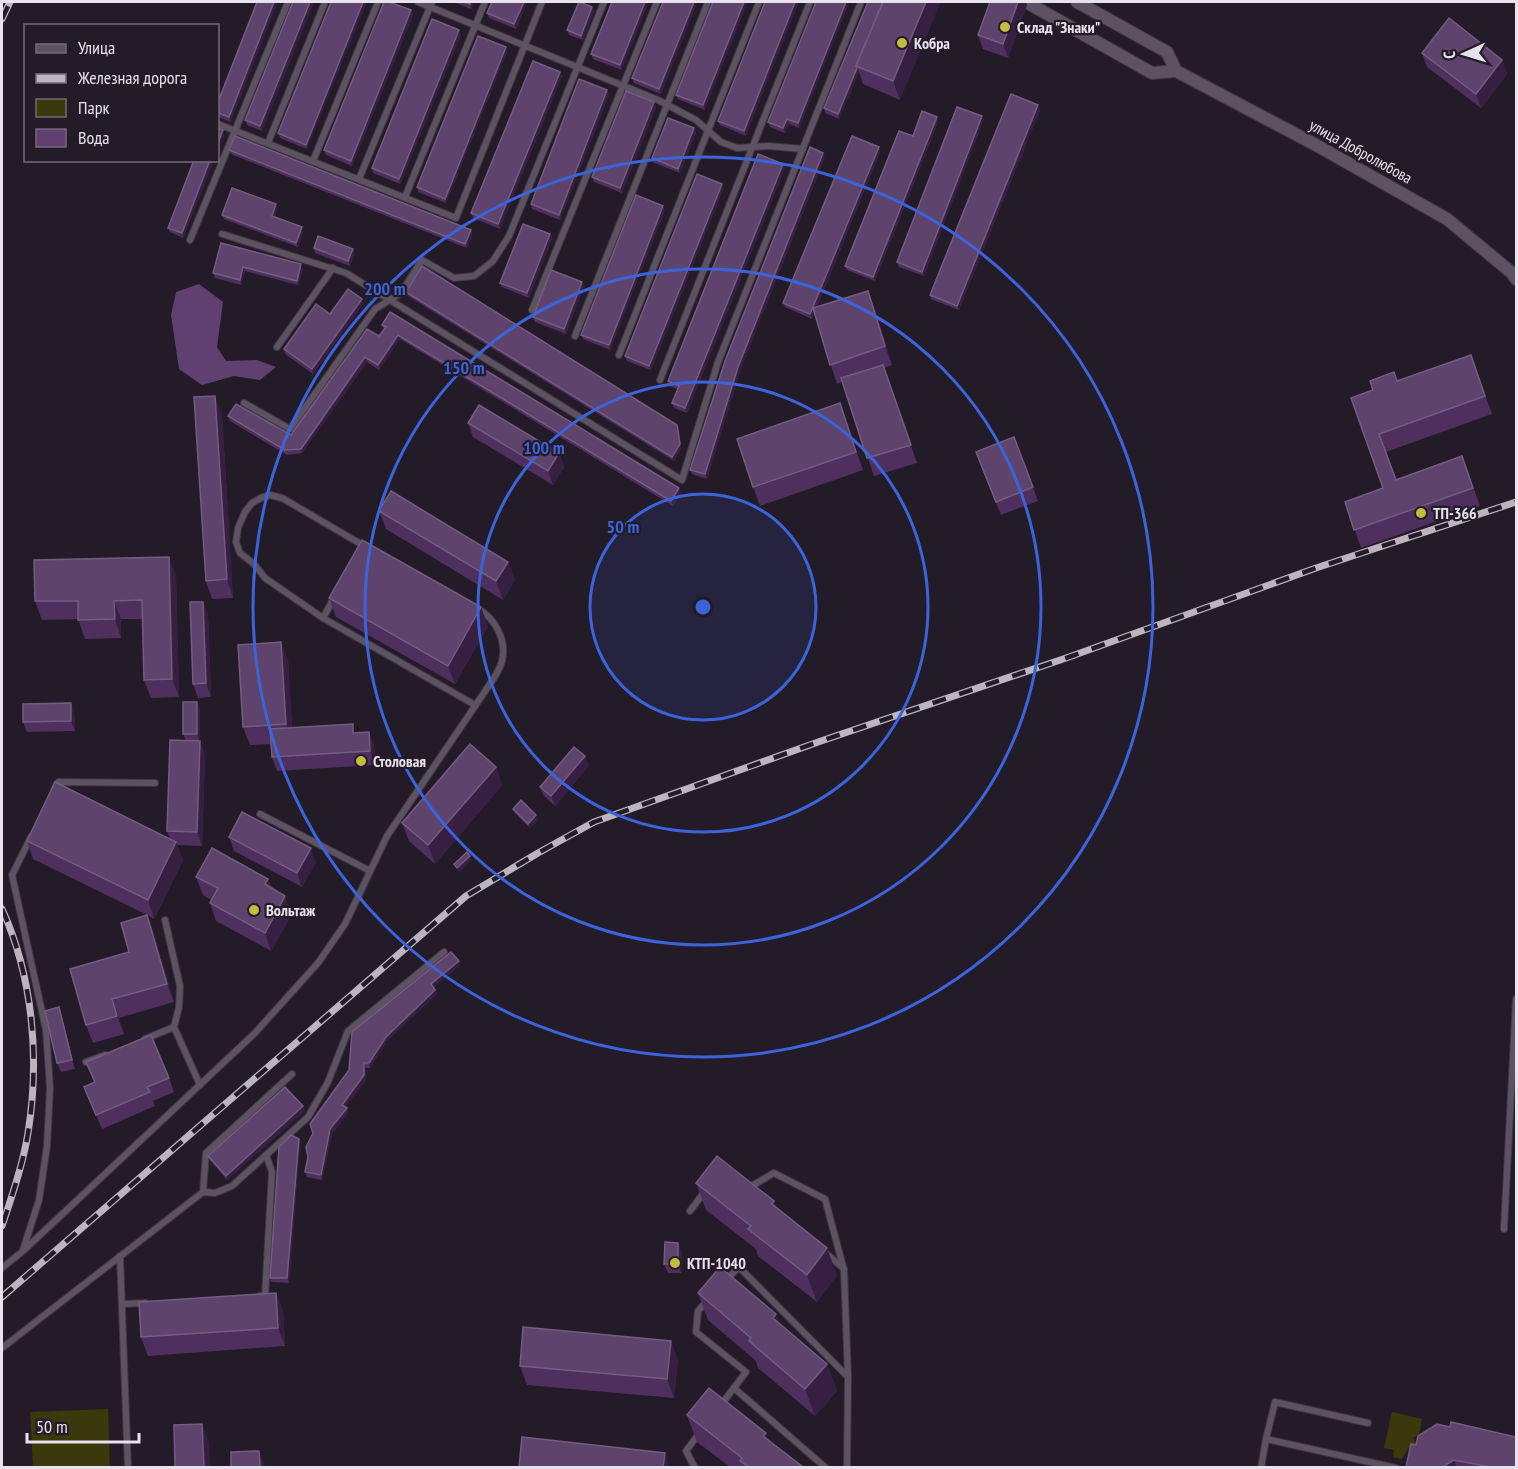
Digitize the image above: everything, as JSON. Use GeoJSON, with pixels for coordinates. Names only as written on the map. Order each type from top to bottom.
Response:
{"type":"FeatureCollection","features":[{"type":"Feature","properties":{"kind":"street","name":"улица Добролюбова"},"geometry":{"type":"LineString","coordinates":[[1026,2],[1152,73],[1176,70],[1447,219],[1512,273],[1516,279]]}},
{"type":"Feature","properties":{"kind":"street","name":"улица Добролюбова"},"geometry":{"type":"LineString","coordinates":[[1077,2],[1167,52],[1176,70]]}},
{"type":"Feature","properties":{"kind":"lane"},"geometry":{"type":"LineString","coordinates":[[190,240],[288,2]]}},
{"type":"Feature","properties":{"kind":"lane"},"geometry":{"type":"LineString","coordinates":[[268,143],[325,2]]}},
{"type":"Feature","properties":{"kind":"lane"},"geometry":{"type":"LineString","coordinates":[[313,161],[378,2]]}},
{"type":"Feature","properties":{"kind":"lane"},"geometry":{"type":"LineString","coordinates":[[418,2],[431,4],[475,25],[658,100],[696,120],[721,142],[737,148],[768,146],[803,149]]}},
{"type":"Feature","properties":{"kind":"lane"},"geometry":{"type":"LineString","coordinates":[[405,197],[485,2]]}},
{"type":"Feature","properties":{"kind":"lane"},"geometry":{"type":"LineString","coordinates":[[219,124],[456,218],[542,2]]}},
{"type":"Feature","properties":{"kind":"lane"},"geometry":{"type":"LineString","coordinates":[[244,403],[290,429],[375,309],[401,293],[422,260],[454,278],[474,276],[494,261],[509,236],[604,2]]}},
{"type":"Feature","properties":{"kind":"lane"},"geometry":{"type":"LineString","coordinates":[[532,309],[657,2]]}},
{"type":"Feature","properties":{"kind":"lane"},"geometry":{"type":"LineString","coordinates":[[575,336],[708,2]]}},
{"type":"Feature","properties":{"kind":"lane"},"geometry":{"type":"LineString","coordinates":[[619,355],[759,2]]}},
{"type":"Feature","properties":{"kind":"lane"},"geometry":{"type":"LineString","coordinates":[[660,380],[810,2]]}},
{"type":"Feature","properties":{"kind":"lane"},"geometry":{"type":"LineString","coordinates":[[222,234],[346,273],[682,480],[718,362],[861,2]]}},
{"type":"Feature","properties":{"kind":"lane"},"geometry":{"type":"LineString","coordinates":[[359,179],[431,4]]}},
{"type":"Feature","properties":{"kind":"lane"},"geometry":{"type":"LineString","coordinates":[[277,347],[333,268]]}},
{"type":"Feature","properties":{"kind":"lane"},"geometry":{"type":"LineString","coordinates":[[375,551],[282,498],[270,495],[252,503],[245,512],[238,528],[236,542],[240,553],[254,564],[264,578],[323,618],[475,705]]}},
{"type":"Feature","properties":{"kind":"lane"},"geometry":{"type":"LineString","coordinates":[[358,556],[364,546]]}},
{"type":"Feature","properties":{"kind":"lane"},"geometry":{"type":"LineString","coordinates":[[323,618],[340,587]]}},
{"type":"Feature","properties":{"kind":"lane"},"geometry":{"type":"LineString","coordinates":[[2,1268],[254,1035],[318,963],[345,924],[387,836],[495,678],[503,660],[501,635],[489,615],[468,603]]}},
{"type":"Feature","properties":{"kind":"lane"},"geometry":{"type":"LineString","coordinates":[[53,792],[58,782],[155,783]]}},
{"type":"Feature","properties":{"kind":"lane"},"geometry":{"type":"LineString","coordinates":[[260,814],[369,871]]}},
{"type":"Feature","properties":{"kind":"lane"},"geometry":{"type":"LineString","coordinates":[[23,1251],[39,1200],[47,1146],[50,1088],[46,1030],[12,875],[32,834]]}},
{"type":"Feature","properties":{"kind":"lane"},"geometry":{"type":"LineString","coordinates":[[165,920],[180,986],[179,1007],[174,1027],[200,1085]]}},
{"type":"Feature","properties":{"kind":"lane"},"geometry":{"type":"LineString","coordinates":[[2,1348],[203,1192],[215,1193],[232,1186],[308,1117],[328,1082],[348,1030],[444,952]]}},
{"type":"Feature","properties":{"kind":"lane"},"geometry":{"type":"LineString","coordinates":[[1504,1229],[1516,999]]}},
{"type":"Feature","properties":{"kind":"lane"},"geometry":{"type":"LineString","coordinates":[[141,1041],[174,1027]]}},
{"type":"Feature","properties":{"kind":"lane"},"geometry":{"type":"LineString","coordinates":[[86,1062],[108,1054]]}},
{"type":"Feature","properties":{"kind":"lane"},"geometry":{"type":"LineString","coordinates":[[203,1192],[207,1153],[292,1074]]}},
{"type":"Feature","properties":{"kind":"lane"},"geometry":{"type":"LineString","coordinates":[[253,1297],[265,1296],[272,1172],[266,1155]]}},
{"type":"Feature","properties":{"kind":"lane"},"geometry":{"type":"LineString","coordinates":[[750,1187],[774,1173],[825,1199],[844,1270],[848,1377],[847,1467]]}},
{"type":"Feature","properties":{"kind":"lane"},"geometry":{"type":"LineString","coordinates":[[742,1180],[759,1195]]}},
{"type":"Feature","properties":{"kind":"lane"},"geometry":{"type":"LineString","coordinates":[[690,1211],[711,1184]]}},
{"type":"Feature","properties":{"kind":"lane"},"geometry":{"type":"LineString","coordinates":[[819,1247],[844,1270]]}},
{"type":"Feature","properties":{"kind":"lane"},"geometry":{"type":"LineString","coordinates":[[120,1256],[128,1467]]}},
{"type":"Feature","properties":{"kind":"lane"},"geometry":{"type":"LineString","coordinates":[[718,1289],[739,1267],[848,1377]]}},
{"type":"Feature","properties":{"kind":"lane"},"geometry":{"type":"LineString","coordinates":[[711,1297],[698,1311],[696,1332],[746,1372],[714,1415]]}},
{"type":"Feature","properties":{"kind":"lane"},"geometry":{"type":"LineString","coordinates":[[122,1304],[158,1302]]}},
{"type":"Feature","properties":{"kind":"lane"},"geometry":{"type":"LineString","coordinates":[[734,1388],[826,1467]]}},
{"type":"Feature","properties":{"kind":"lane"},"geometry":{"type":"LineString","coordinates":[[1261,1467],[1275,1402],[1368,1422]]}},
{"type":"Feature","properties":{"kind":"lane"},"geometry":{"type":"LineString","coordinates":[[695,1467],[686,1450],[707,1424]]}},
{"type":"Feature","properties":{"kind":"lane"},"geometry":{"type":"LineString","coordinates":[[1266,1439],[1396,1467]]}},
{"type":"Feature","properties":{"kind":"green space"},"geometry":{"type":"Polygon","coordinates":[[[108,1409],[110,1467],[33,1467],[30,1412],[108,1409]]]}},
{"type":"Feature","properties":{"kind":"green space"},"geometry":{"type":"Polygon","coordinates":[[[1392,1412],[1422,1419],[1419,1434],[1413,1438],[1416,1444],[1408,1449],[1402,1459],[1393,1457],[1394,1450],[1384,1448],[1392,1412]]]}},
{"type":"Feature","properties":{"kind":"water"},"geometry":{"type":"Polygon","coordinates":[[[199,284],[223,302],[217,347],[226,361],[257,360],[276,367],[260,380],[234,376],[202,385],[179,369],[171,315],[176,292],[199,284]]]}},
{"type":"Feature","properties":{"kind":"building"},"geometry":{"type":"Polygon","coordinates":[[[257,2],[274,2],[229,117],[219,113],[219,99],[257,2]]]}},
{"type":"Feature","properties":{"kind":"building"},"geometry":{"type":"Polygon","coordinates":[[[293,2],[310,2],[260,126],[245,120],[293,2]]]}},
{"type":"Feature","properties":{"kind":"building"},"geometry":{"type":"Polygon","coordinates":[[[331,2],[363,2],[306,145],[278,133],[331,2]]]}},
{"type":"Feature","properties":{"kind":"building"},"geometry":{"type":"Polygon","coordinates":[[[384,2],[411,10],[351,161],[324,150],[384,2]]]}},
{"type":"Feature","properties":{"kind":"building"},"geometry":{"type":"Polygon","coordinates":[[[492,2],[524,2],[514,24],[487,13],[492,2]]]}},
{"type":"Feature","properties":{"kind":"building"},"geometry":{"type":"Polygon","coordinates":[[[579,2],[592,7],[581,36],[567,30],[579,2]]]}},
{"type":"Feature","properties":{"kind":"building"},"geometry":{"type":"Polygon","coordinates":[[[612,2],[645,2],[620,65],[591,54],[612,2]]]}},
{"type":"Feature","properties":{"kind":"building"},"geometry":{"type":"Polygon","coordinates":[[[663,2],[694,2],[659,89],[632,78],[663,2]]]}},
{"type":"Feature","properties":{"kind":"building"},"geometry":{"type":"Polygon","coordinates":[[[713,2],[744,2],[703,105],[676,95],[713,2]]]}},
{"type":"Feature","properties":{"kind":"building"},"geometry":{"type":"Polygon","coordinates":[[[765,2],[795,2],[744,131],[718,121],[765,2]]]}},
{"type":"Feature","properties":{"kind":"building"},"geometry":{"type":"Polygon","coordinates":[[[816,2],[846,2],[798,123],[787,119],[783,128],[768,122],[816,2]]]}},
{"type":"Feature","properties":{"kind":"building"},"geometry":{"type":"Polygon","coordinates":[[[868,2],[883,2],[838,114],[824,108],[868,2]]]}},
{"type":"Feature","properties":{"kind":"building"},"geometry":{"type":"Polygon","coordinates":[[[883,2],[926,2],[893,81],[856,66],[883,2]]]}},
{"type":"Feature","properties":{"kind":"building"},"geometry":{"type":"Polygon","coordinates":[[[990,2],[1018,2],[1003,44],[978,35],[990,2]]]}},
{"type":"Feature","properties":{"kind":"building"},"geometry":{"type":"Polygon","coordinates":[[[1449,18],[1502,60],[1476,94],[1422,53],[1449,18]]]}},
{"type":"Feature","properties":{"kind":"building"},"geometry":{"type":"Polygon","coordinates":[[[432,19],[459,30],[399,179],[372,168],[432,19]]]}},
{"type":"Feature","properties":{"kind":"building"},"geometry":{"type":"Polygon","coordinates":[[[478,36],[506,47],[445,199],[417,187],[478,36]]]}},
{"type":"Feature","properties":{"kind":"building"},"geometry":{"type":"Polygon","coordinates":[[[533,61],[560,72],[498,224],[471,213],[533,61]]]}},
{"type":"Feature","properties":{"kind":"building"},"geometry":{"type":"Polygon","coordinates":[[[579,79],[607,90],[559,215],[531,204],[579,79]]]}},
{"type":"Feature","properties":{"kind":"building"},"geometry":{"type":"Polygon","coordinates":[[[626,91],[654,102],[620,188],[592,177],[626,91]]]}},
{"type":"Feature","properties":{"kind":"building"},"geometry":{"type":"Polygon","coordinates":[[[1011,94],[1038,105],[957,306],[930,295],[1011,94]]]}},
{"type":"Feature","properties":{"kind":"building"},"geometry":{"type":"Polygon","coordinates":[[[957,107],[982,116],[922,272],[897,262],[957,107]]]}},
{"type":"Feature","properties":{"kind":"building"},"geometry":{"type":"Polygon","coordinates":[[[922,111],[937,117],[873,277],[845,266],[899,131],[913,136],[922,111]]]}},
{"type":"Feature","properties":{"kind":"building"},"geometry":{"type":"Polygon","coordinates":[[[668,118],[694,128],[678,169],[652,158],[668,118]]]}},
{"type":"Feature","properties":{"kind":"building"},"geometry":{"type":"Polygon","coordinates":[[[219,128],[223,130],[219,140],[219,128]]]}},
{"type":"Feature","properties":{"kind":"building"},"geometry":{"type":"Polygon","coordinates":[[[235,136],[471,230],[465,244],[229,150],[235,136]]]}},
{"type":"Feature","properties":{"kind":"building"},"geometry":{"type":"Polygon","coordinates":[[[852,136],[879,147],[810,314],[783,303],[852,136]]]}},
{"type":"Feature","properties":{"kind":"building"},"geometry":{"type":"Polygon","coordinates":[[[810,147],[823,153],[738,367],[705,474],[690,470],[725,361],[810,147]]]}},
{"type":"Feature","properties":{"kind":"building"},"geometry":{"type":"Polygon","coordinates":[[[758,154],[783,164],[685,408],[672,403],[679,386],[668,381],[758,154]]]}},
{"type":"Feature","properties":{"kind":"building"},"geometry":{"type":"Polygon","coordinates":[[[193,162],[209,162],[182,233],[168,228],[193,162]]]}},
{"type":"Feature","properties":{"kind":"building"},"geometry":{"type":"Polygon","coordinates":[[[697,174],[722,184],[649,366],[625,356],[697,174]]]}},
{"type":"Feature","properties":{"kind":"building"},"geometry":{"type":"Polygon","coordinates":[[[232,188],[276,204],[272,216],[302,227],[296,243],[222,215],[232,188]]]}},
{"type":"Feature","properties":{"kind":"building"},"geometry":{"type":"Polygon","coordinates":[[[636,195],[663,206],[609,345],[581,335],[636,195]]]}},
{"type":"Feature","properties":{"kind":"building"},"geometry":{"type":"Polygon","coordinates":[[[523,224],[550,234],[527,293],[500,283],[523,224]]]}},
{"type":"Feature","properties":{"kind":"building"},"geometry":{"type":"Polygon","coordinates":[[[318,236],[353,249],[348,261],[314,248],[318,236]]]}},
{"type":"Feature","properties":{"kind":"building"},"geometry":{"type":"Polygon","coordinates":[[[221,243],[301,264],[297,281],[243,267],[240,280],[213,273],[221,243]]]}},
{"type":"Feature","properties":{"kind":"building"},"geometry":{"type":"Polygon","coordinates":[[[422,266],[677,425],[680,444],[672,457],[406,292],[422,266]]]}},
{"type":"Feature","properties":{"kind":"building"},"geometry":{"type":"Polygon","coordinates":[[[551,270],[582,282],[564,329],[533,317],[551,270]]]}},
{"type":"Feature","properties":{"kind":"building"},"geometry":{"type":"Polygon","coordinates":[[[348,289],[362,299],[312,369],[284,349],[316,304],[330,314],[348,289]]]}},
{"type":"Feature","properties":{"kind":"building"},"geometry":{"type":"Polygon","coordinates":[[[868,291],[885,346],[830,365],[813,308],[868,291]]]}},
{"type":"Feature","properties":{"kind":"building"},"geometry":{"type":"Polygon","coordinates":[[[390,312],[679,488],[671,501],[398,335],[378,365],[365,357],[301,449],[285,450],[228,416],[236,404],[291,435],[367,329],[379,336],[386,327],[382,325],[390,312]]]}},
{"type":"Feature","properties":{"kind":"building"},"geometry":{"type":"Polygon","coordinates":[[[1471,355],[1485,396],[1379,434],[1396,480],[1462,456],[1473,488],[1354,530],[1345,502],[1383,488],[1351,398],[1373,390],[1370,381],[1394,372],[1397,381],[1471,355]]]}},
{"type":"Feature","properties":{"kind":"building"},"geometry":{"type":"Polygon","coordinates":[[[883,365],[911,445],[867,458],[841,378],[883,365]]]}},
{"type":"Feature","properties":{"kind":"building"},"geometry":{"type":"Polygon","coordinates":[[[215,396],[227,579],[206,581],[194,397],[215,396]]]}},
{"type":"Feature","properties":{"kind":"building"},"geometry":{"type":"Polygon","coordinates":[[[840,403],[856,452],[753,487],[737,439],[840,403]]]}},
{"type":"Feature","properties":{"kind":"building"},"geometry":{"type":"Polygon","coordinates":[[[479,405],[559,453],[548,471],[468,423],[479,405]]]}},
{"type":"Feature","properties":{"kind":"building"},"geometry":{"type":"Polygon","coordinates":[[[1014,437],[1033,487],[996,502],[976,452],[1014,437]]]}},
{"type":"Feature","properties":{"kind":"building"},"geometry":{"type":"Polygon","coordinates":[[[391,491],[508,562],[496,581],[379,511],[391,491]]]}},
{"type":"Feature","properties":{"kind":"building"},"geometry":{"type":"Polygon","coordinates":[[[362,540],[481,607],[448,666],[329,598],[362,540]]]}},
{"type":"Feature","properties":{"kind":"building"},"geometry":{"type":"Polygon","coordinates":[[[169,557],[172,679],[144,680],[142,600],[114,601],[115,619],[78,620],[78,601],[35,601],[34,560],[169,557]]]}},
{"type":"Feature","properties":{"kind":"building"},"geometry":{"type":"Polygon","coordinates":[[[190,602],[203,602],[206,683],[193,684],[190,602]]]}},
{"type":"Feature","properties":{"kind":"building"},"geometry":{"type":"Polygon","coordinates":[[[281,642],[286,724],[243,727],[238,645],[281,642]]]}},
{"type":"Feature","properties":{"kind":"building"},"geometry":{"type":"Polygon","coordinates":[[[183,702],[197,702],[197,734],[183,734],[183,702]]]}},
{"type":"Feature","properties":{"kind":"building"},"geometry":{"type":"Polygon","coordinates":[[[71,703],[71,721],[23,722],[23,704],[71,703]]]}},
{"type":"Feature","properties":{"kind":"building"},"geometry":{"type":"Polygon","coordinates":[[[353,724],[353,733],[369,732],[370,751],[272,757],[270,729],[353,724]]]}},
{"type":"Feature","properties":{"kind":"building"},"geometry":{"type":"Polygon","coordinates":[[[170,740],[200,741],[197,832],[167,831],[170,740]]]}},
{"type":"Feature","properties":{"kind":"building"},"geometry":{"type":"Polygon","coordinates":[[[470,744],[496,767],[428,845],[402,823],[470,744]]]}},
{"type":"Feature","properties":{"kind":"building"},"geometry":{"type":"Polygon","coordinates":[[[574,747],[585,756],[551,796],[540,787],[574,747]]]}},
{"type":"Feature","properties":{"kind":"building"},"geometry":{"type":"Polygon","coordinates":[[[55,782],[176,842],[148,900],[27,841],[55,782]]]}},
{"type":"Feature","properties":{"kind":"building"},"geometry":{"type":"Polygon","coordinates":[[[521,800],[536,815],[528,824],[513,809],[521,800]]]}},
{"type":"Feature","properties":{"kind":"building"},"geometry":{"type":"Polygon","coordinates":[[[242,812],[311,848],[297,873],[229,837],[242,812]]]}},
{"type":"Feature","properties":{"kind":"building","name":"Вольтаж"},"geometry":{"type":"Polygon","coordinates":[[[212,848],[268,879],[265,884],[285,896],[265,933],[210,903],[218,888],[196,877],[212,848]]]}},
{"type":"Feature","properties":{"kind":"building"},"geometry":{"type":"Polygon","coordinates":[[[467,852],[470,856],[457,868],[454,864],[467,852]]]}},
{"type":"Feature","properties":{"kind":"building"},"geometry":{"type":"Polygon","coordinates":[[[147,915],[167,984],[112,999],[117,1016],[86,1025],[70,969],[129,952],[121,923],[147,915]]]}},
{"type":"Feature","properties":{"kind":"building"},"geometry":{"type":"Polygon","coordinates":[[[451,952],[459,961],[431,984],[435,990],[386,1037],[369,1063],[364,1063],[364,1075],[342,1105],[347,1108],[330,1129],[321,1175],[305,1172],[308,1157],[306,1147],[313,1133],[310,1124],[349,1070],[352,1032],[451,952]]]}},
{"type":"Feature","properties":{"kind":"building"},"geometry":{"type":"Polygon","coordinates":[[[59,1007],[72,1060],[57,1063],[45,1011],[59,1007]]]}},
{"type":"Feature","properties":{"kind":"building"},"geometry":{"type":"Polygon","coordinates":[[[151,1035],[169,1078],[147,1087],[150,1092],[96,1115],[84,1087],[95,1082],[86,1062],[151,1035]]]}},
{"type":"Feature","properties":{"kind":"building"},"geometry":{"type":"Polygon","coordinates":[[[285,1087],[303,1106],[226,1176],[208,1156],[285,1087]]]}},
{"type":"Feature","properties":{"kind":"building"},"geometry":{"type":"Polygon","coordinates":[[[291,1135],[299,1139],[287,1278],[270,1278],[279,1147],[291,1135]]]}},
{"type":"Feature","properties":{"kind":"building"},"geometry":{"type":"Polygon","coordinates":[[[717,1156],[774,1201],[772,1204],[827,1248],[807,1275],[748,1229],[751,1226],[696,1183],[717,1156]]]}},
{"type":"Feature","properties":{"kind":"building"},"geometry":{"type":"Polygon","coordinates":[[[665,1242],[678,1243],[678,1264],[664,1264],[665,1242]]]}},
{"type":"Feature","properties":{"kind":"building"},"geometry":{"type":"Polygon","coordinates":[[[720,1267],[776,1314],[773,1318],[827,1364],[805,1389],[749,1341],[751,1338],[698,1293],[720,1267]]]}},
{"type":"Feature","properties":{"kind":"building"},"geometry":{"type":"Polygon","coordinates":[[[276,1293],[278,1328],[141,1337],[139,1302],[276,1293]]]}},
{"type":"Feature","properties":{"kind":"building"},"geometry":{"type":"Polygon","coordinates":[[[523,1327],[671,1341],[667,1379],[520,1366],[523,1327]]]}},
{"type":"Feature","properties":{"kind":"building"},"geometry":{"type":"Polygon","coordinates":[[[709,1388],[766,1433],[763,1436],[803,1467],[749,1467],[740,1461],[742,1458],[687,1415],[709,1388]]]}},
{"type":"Feature","properties":{"kind":"building"},"geometry":{"type":"Polygon","coordinates":[[[1451,1422],[1516,1437],[1516,1467],[1490,1467],[1454,1460],[1444,1467],[1406,1467],[1411,1444],[1416,1445],[1418,1436],[1437,1424],[1450,1427],[1451,1422]]]}},
{"type":"Feature","properties":{"kind":"building"},"geometry":{"type":"Polygon","coordinates":[[[202,1424],[204,1467],[175,1467],[174,1425],[202,1424]]]}},
{"type":"Feature","properties":{"kind":"building"},"geometry":{"type":"Polygon","coordinates":[[[522,1437],[665,1453],[663,1467],[519,1467],[522,1437]]]}},
{"type":"Feature","properties":{"kind":"building"},"geometry":{"type":"Polygon","coordinates":[[[259,1451],[260,1467],[231,1467],[231,1452],[259,1451]]]}},
{"type":"Feature","properties":{"kind":"railway"},"geometry":{"type":"LineString","coordinates":[[2,19],[10,2]]}},
{"type":"Feature","properties":{"kind":"railway"},"geometry":{"type":"LineString","coordinates":[[2,1297],[466,896],[594,822],[821,741],[1069,657],[1316,568],[1516,502]]}},
{"type":"Feature","properties":{"kind":"railway"},"geometry":{"type":"LineString","coordinates":[[2,909],[21,962],[27,990],[33,1048],[32,1105],[26,1145],[2,1226]]}},
{"type":"Feature","properties":{"kind":"place","name":"Склад \"Знаки\""},"geometry":{"type":"Point","coordinates":[1005,27]}},
{"type":"Feature","properties":{"kind":"place","name":"Кобра"},"geometry":{"type":"Point","coordinates":[902,43]}},
{"type":"Feature","properties":{"kind":"place","name":"ТП-366"},"geometry":{"type":"Point","coordinates":[1421,513]}},
{"type":"Feature","properties":{"kind":"place","name":"Столовая"},"geometry":{"type":"Point","coordinates":[361,761]}},
{"type":"Feature","properties":{"kind":"place","name":"Вольтаж"},"geometry":{"type":"Point","coordinates":[254,910]}},
{"type":"Feature","properties":{"kind":"place","name":"КТП-1040"},"geometry":{"type":"Point","coordinates":[675,1263]}}]}
